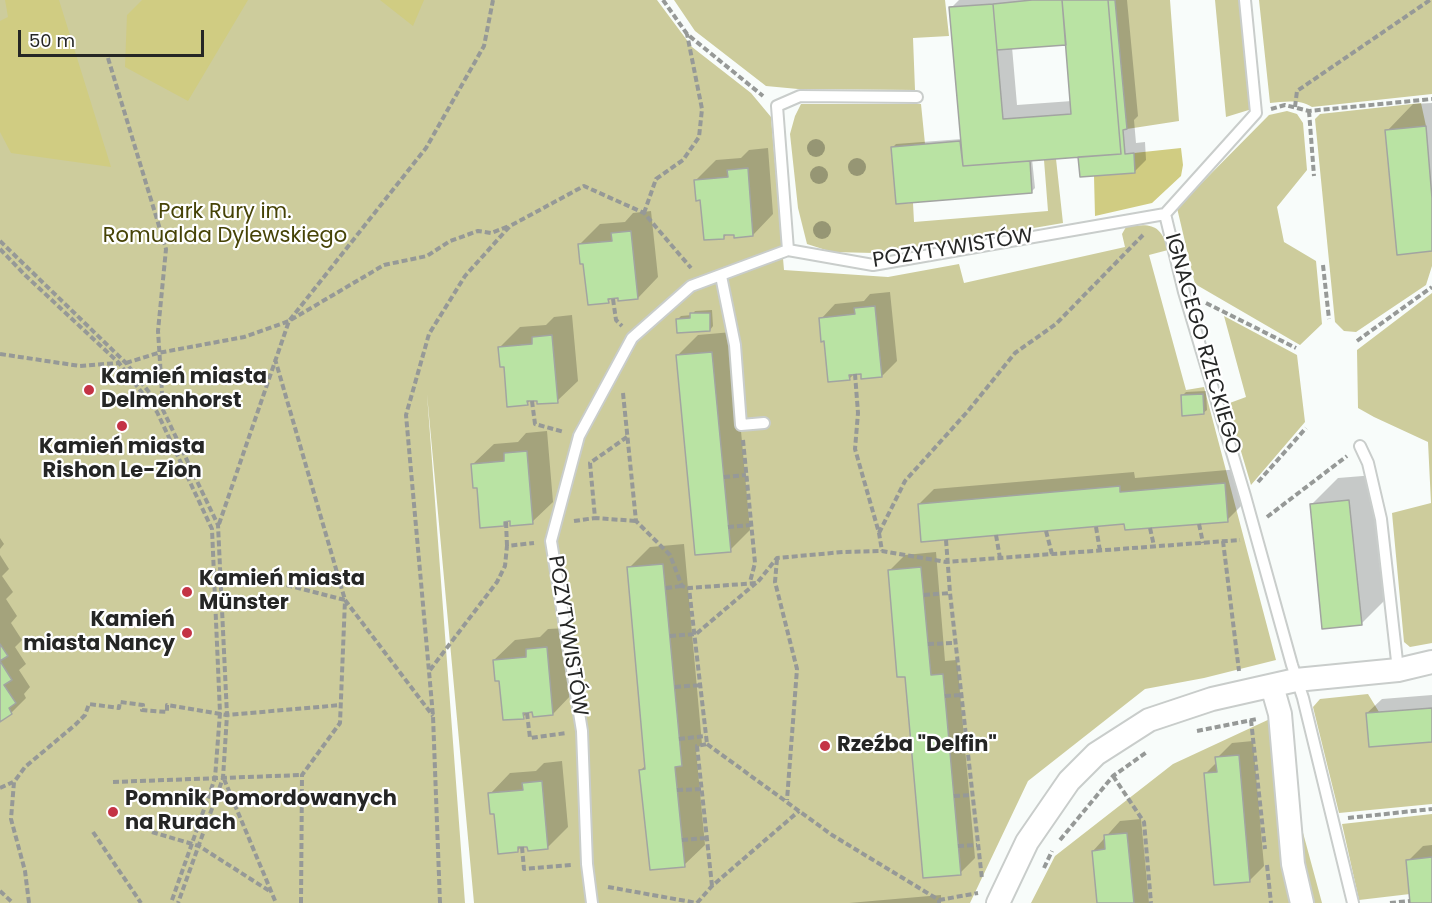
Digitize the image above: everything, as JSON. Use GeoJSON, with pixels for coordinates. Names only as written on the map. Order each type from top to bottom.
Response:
{"type":"FeatureCollection","features":[{"type":"Feature","properties":{"kind":"street"},"geometry":{"type":"LineString","coordinates":[[991,897],[1069,781],[1096,754],[1149,720],[1212,699],[1296,680],[1398,670],[1432,662]]}},
{"type":"Feature","properties":{"kind":"street"},"geometry":{"type":"LineString","coordinates":[[1272,686],[1280,714],[1293,864],[1302,903]]}},
{"type":"Feature","properties":{"kind":"lane"},"geometry":{"type":"LineString","coordinates":[[1245,0],[1256,113]]}},
{"type":"Feature","properties":{"kind":"lane"},"geometry":{"type":"LineString","coordinates":[[788,250],[777,106],[800,96],[917,97]]}},
{"type":"Feature","properties":{"kind":"lane","name":"IGNACEGO RZECKIEGO"},"geometry":{"type":"LineString","coordinates":[[1256,113],[1165,213],[1184,292],[1303,698],[1353,903]]}},
{"type":"Feature","properties":{"kind":"lane","name":"POZYTYWISTÓW"},"geometry":{"type":"LineString","coordinates":[[592,903],[587,864],[582,731],[551,541],[579,436],[632,338],[690,286],[788,250],[873,265],[1165,213]]}},
{"type":"Feature","properties":{"kind":"lane"},"geometry":{"type":"LineString","coordinates":[[721,276],[735,345],[741,424],[764,423]]}},
{"type":"Feature","properties":{"kind":"lane"},"geometry":{"type":"LineString","coordinates":[[1360,446],[1368,463],[1381,519],[1398,670]]}},
{"type":"Feature","properties":{"kind":"path"},"geometry":{"type":"LineString","coordinates":[[178,903],[223,778],[226,715],[218,525],[275,358],[289,321],[426,148],[484,46],[492,0]]}},
{"type":"Feature","properties":{"kind":"path"},"geometry":{"type":"LineString","coordinates":[[663,0],[687,34],[777,106]]}},
{"type":"Feature","properties":{"kind":"path"},"geometry":{"type":"LineString","coordinates":[[1295,107],[1297,91],[1430,0]]}},
{"type":"Feature","properties":{"kind":"path"},"geometry":{"type":"LineString","coordinates":[[644,213],[656,179],[683,160],[699,137],[702,109],[687,34]]}},
{"type":"Feature","properties":{"kind":"path"},"geometry":{"type":"LineString","coordinates":[[108,58],[166,249],[158,331],[164,410]]}},
{"type":"Feature","properties":{"kind":"path"},"geometry":{"type":"LineString","coordinates":[[1256,113],[1285,105],[1309,111],[1432,99]]}},
{"type":"Feature","properties":{"kind":"path"},"geometry":{"type":"LineString","coordinates":[[1309,111],[1314,176]]}},
{"type":"Feature","properties":{"kind":"path"},"geometry":{"type":"LineString","coordinates":[[0,354],[80,366],[126,363],[158,353],[244,337],[289,321],[384,264],[426,256],[450,241],[478,231],[491,233],[510,226],[584,186],[644,213],[689,268],[721,276]]}},
{"type":"Feature","properties":{"kind":"path"},"geometry":{"type":"LineString","coordinates":[[879,532],[905,481],[968,411],[1015,353],[1056,324],[1165,213]]}},
{"type":"Feature","properties":{"kind":"path"},"geometry":{"type":"LineString","coordinates":[[440,903],[433,716],[406,415],[429,334],[465,276],[510,226]]}},
{"type":"Feature","properties":{"kind":"path"},"geometry":{"type":"LineString","coordinates":[[0,241],[126,363],[164,410],[218,525]]}},
{"type":"Feature","properties":{"kind":"path"},"geometry":{"type":"LineString","coordinates":[[0,249],[119,363],[157,412],[213,529],[220,713],[215,778],[171,903]]}},
{"type":"Feature","properties":{"kind":"path"},"geometry":{"type":"LineString","coordinates":[[1323,265],[1329,319]]}},
{"type":"Feature","properties":{"kind":"path"},"geometry":{"type":"LineString","coordinates":[[1357,340],[1432,287]]}},
{"type":"Feature","properties":{"kind":"path"},"geometry":{"type":"LineString","coordinates":[[1184,292],[1296,348]]}},
{"type":"Feature","properties":{"kind":"path"},"geometry":{"type":"LineString","coordinates":[[613,299],[616,320],[632,338]]}},
{"type":"Feature","properties":{"kind":"path"},"geometry":{"type":"LineString","coordinates":[[275,358],[345,600],[340,723],[302,775],[301,903]]}},
{"type":"Feature","properties":{"kind":"path"},"geometry":{"type":"LineString","coordinates":[[620,362],[636,521],[670,555],[682,586]]}},
{"type":"Feature","properties":{"kind":"path"},"geometry":{"type":"LineString","coordinates":[[855,374],[858,413],[855,448],[879,532],[882,551]]}},
{"type":"Feature","properties":{"kind":"path"},"geometry":{"type":"LineString","coordinates":[[532,401],[535,424],[579,436]]}},
{"type":"Feature","properties":{"kind":"path"},"geometry":{"type":"LineString","coordinates":[[741,424],[755,563],[750,582]]}},
{"type":"Feature","properties":{"kind":"path"},"geometry":{"type":"LineString","coordinates":[[1245,496],[1306,428]]}},
{"type":"Feature","properties":{"kind":"path"},"geometry":{"type":"LineString","coordinates":[[628,436],[590,463],[595,518],[636,521]]}},
{"type":"Feature","properties":{"kind":"path"},"geometry":{"type":"LineString","coordinates":[[670,636],[696,634],[757,583],[777,558],[882,551],[946,562],[1203,543],[1223,541],[1255,533],[1360,446]]}},
{"type":"Feature","properties":{"kind":"path"},"geometry":{"type":"LineString","coordinates":[[724,477],[746,475]]}},
{"type":"Feature","properties":{"kind":"path"},"geometry":{"type":"LineString","coordinates":[[429,671],[497,582],[505,566],[506,522]]}},
{"type":"Feature","properties":{"kind":"path"},"geometry":{"type":"LineString","coordinates":[[1199,524],[1203,543]]}},
{"type":"Feature","properties":{"kind":"path"},"geometry":{"type":"LineString","coordinates":[[728,527],[751,525]]}},
{"type":"Feature","properties":{"kind":"path"},"geometry":{"type":"LineString","coordinates":[[1096,527],[1100,551]]}},
{"type":"Feature","properties":{"kind":"path"},"geometry":{"type":"LineString","coordinates":[[1150,528],[1154,546]]}},
{"type":"Feature","properties":{"kind":"path"},"geometry":{"type":"LineString","coordinates":[[1046,531],[1052,554]]}},
{"type":"Feature","properties":{"kind":"path"},"geometry":{"type":"LineString","coordinates":[[996,535],[1000,558]]}},
{"type":"Feature","properties":{"kind":"path"},"geometry":{"type":"LineString","coordinates":[[946,540],[946,562],[982,880]]}},
{"type":"Feature","properties":{"kind":"path"},"geometry":{"type":"LineString","coordinates":[[507,546],[551,541]]}},
{"type":"Feature","properties":{"kind":"path"},"geometry":{"type":"LineString","coordinates":[[1223,541],[1239,671]]}},
{"type":"Feature","properties":{"kind":"path"},"geometry":{"type":"LineString","coordinates":[[777,558],[775,582],[797,669],[787,801]]}},
{"type":"Feature","properties":{"kind":"path"},"geometry":{"type":"LineString","coordinates":[[243,574],[345,600],[433,716]]}},
{"type":"Feature","properties":{"kind":"path"},"geometry":{"type":"LineString","coordinates":[[666,588],[757,583]]}},
{"type":"Feature","properties":{"kind":"path"},"geometry":{"type":"LineString","coordinates":[[689,588],[707,744]]}},
{"type":"Feature","properties":{"kind":"path"},"geometry":{"type":"LineString","coordinates":[[924,595],[950,593]]}},
{"type":"Feature","properties":{"kind":"path"},"geometry":{"type":"LineString","coordinates":[[928,644],[955,643]]}},
{"type":"Feature","properties":{"kind":"path"},"geometry":{"type":"LineString","coordinates":[[675,687],[701,685]]}},
{"type":"Feature","properties":{"kind":"path"},"geometry":{"type":"LineString","coordinates":[[945,696],[961,695]]}},
{"type":"Feature","properties":{"kind":"path"},"geometry":{"type":"LineString","coordinates":[[0,788],[14,782],[26,767],[75,725],[85,714],[89,704],[119,708],[120,702],[143,705],[142,710],[167,712],[167,705],[226,715],[341,705]]}},
{"type":"Feature","properties":{"kind":"path"},"geometry":{"type":"LineString","coordinates":[[527,713],[530,738],[582,731]]}},
{"type":"Feature","properties":{"kind":"path"},"geometry":{"type":"LineString","coordinates":[[1190,733],[1280,714]]}},
{"type":"Feature","properties":{"kind":"path"},"geometry":{"type":"LineString","coordinates":[[1251,720],[1266,853]]}},
{"type":"Feature","properties":{"kind":"path"},"geometry":{"type":"LineString","coordinates":[[679,739],[706,736]]}},
{"type":"Feature","properties":{"kind":"path"},"geometry":{"type":"LineString","coordinates":[[712,886],[697,746],[707,744],[832,835],[939,901],[991,897]]}},
{"type":"Feature","properties":{"kind":"path"},"geometry":{"type":"LineString","coordinates":[[949,746],[966,745]]}},
{"type":"Feature","properties":{"kind":"path"},"geometry":{"type":"LineString","coordinates":[[1041,874],[1054,847],[1113,776],[1150,750]]}},
{"type":"Feature","properties":{"kind":"path"},"geometry":{"type":"LineString","coordinates":[[1096,754],[1144,822],[1151,903]]}},
{"type":"Feature","properties":{"kind":"path"},"geometry":{"type":"LineString","coordinates":[[113,782],[302,775]]}},
{"type":"Feature","properties":{"kind":"path"},"geometry":{"type":"LineString","coordinates":[[223,778],[276,903]]}},
{"type":"Feature","properties":{"kind":"path"},"geometry":{"type":"LineString","coordinates":[[14,782],[10,819],[25,872],[29,903]]}},
{"type":"Feature","properties":{"kind":"path"},"geometry":{"type":"LineString","coordinates":[[677,790],[702,789]]}},
{"type":"Feature","properties":{"kind":"path"},"geometry":{"type":"LineString","coordinates":[[954,796],[972,795]]}},
{"type":"Feature","properties":{"kind":"path"},"geometry":{"type":"LineString","coordinates":[[1332,819],[1432,809]]}},
{"type":"Feature","properties":{"kind":"path"},"geometry":{"type":"LineString","coordinates":[[590,883],[697,903],[712,886],[799,810]]}},
{"type":"Feature","properties":{"kind":"path"},"geometry":{"type":"LineString","coordinates":[[93,832],[141,903]]}},
{"type":"Feature","properties":{"kind":"path"},"geometry":{"type":"LineString","coordinates":[[152,832],[198,846],[271,892]]}},
{"type":"Feature","properties":{"kind":"path"},"geometry":{"type":"LineString","coordinates":[[682,840],[707,838]]}},
{"type":"Feature","properties":{"kind":"path"},"geometry":{"type":"LineString","coordinates":[[958,846],[977,845]]}},
{"type":"Feature","properties":{"kind":"path"},"geometry":{"type":"LineString","coordinates":[[522,847],[524,868],[587,864]]}},
{"type":"Feature","properties":{"kind":"path"},"geometry":{"type":"LineString","coordinates":[[1267,865],[1271,903]]}},
{"type":"Feature","properties":{"kind":"path"},"geometry":{"type":"LineString","coordinates":[[0,891],[13,903]]}},
{"type":"Feature","properties":{"kind":"path"},"geometry":{"type":"LineString","coordinates":[[1390,903],[1410,901]]}},
{"type":"Feature","properties":{"kind":"green space","name":"Park Rury im. Romualda Dylewskiego"},"geometry":{"type":"Polygon","coordinates":[[[0,0],[657,0],[692,47],[751,93],[771,117],[784,270],[888,277],[959,264],[964,283],[1125,247],[1122,234],[1126,227],[1142,225],[1154,227],[1162,235],[1168,250],[1149,255],[1186,390],[1204,387],[1276,660],[1204,678],[1145,689],[1028,781],[970,903],[474,903],[427,394],[465,903],[0,903],[0,0]]]}},
{"type":"Feature","properties":{"kind":"green space"},"geometry":{"type":"Polygon","coordinates":[[[674,0],[945,0],[949,36],[913,38],[915,90],[798,89],[766,86],[695,31],[674,0]]]}},
{"type":"Feature","properties":{"kind":"green space"},"geometry":{"type":"Polygon","coordinates":[[[1115,0],[1170,0],[1179,121],[1127,129],[1115,0]]]}},
{"type":"Feature","properties":{"kind":"green space"},"geometry":{"type":"Polygon","coordinates":[[[1215,0],[1241,0],[1252,109],[1226,117],[1215,0]]]}},
{"type":"Feature","properties":{"kind":"green space"},"geometry":{"type":"Polygon","coordinates":[[[1259,0],[1432,0],[1432,94],[1312,107],[1297,102],[1270,103],[1259,0]]]}},
{"type":"Feature","properties":{"kind":"green space"},"geometry":{"type":"Polygon","coordinates":[[[1421,103],[1426,126],[1398,254],[1432,251],[1432,266],[1426,285],[1356,332],[1344,331],[1335,322],[1315,119],[1320,114],[1421,103]]]}},
{"type":"Feature","properties":{"kind":"green space"},"geometry":{"type":"Polygon","coordinates":[[[801,104],[921,104],[925,144],[891,147],[896,204],[913,203],[914,222],[1048,211],[1044,160],[1056,159],[1063,223],[874,253],[832,252],[807,244],[798,208],[790,134],[801,104]]]}},
{"type":"Feature","properties":{"kind":"green space"},"geometry":{"type":"Polygon","coordinates":[[[1287,111],[1297,114],[1303,123],[1307,170],[1277,207],[1284,242],[1316,261],[1322,324],[1300,345],[1195,284],[1177,208],[1269,115],[1287,111]]]}},
{"type":"Feature","properties":{"kind":"green space"},"geometry":{"type":"Polygon","coordinates":[[[1432,293],[1432,643],[1410,647],[1404,642],[1392,513],[1431,503],[1428,442],[1358,408],[1357,350],[1432,293]]]}},
{"type":"Feature","properties":{"kind":"green space"},"geometry":{"type":"Polygon","coordinates":[[[1224,316],[1297,355],[1305,422],[1251,485],[1227,404],[1246,397],[1224,316]]]}},
{"type":"Feature","properties":{"kind":"green space"},"geometry":{"type":"Polygon","coordinates":[[[1368,694],[1379,712],[1366,713],[1369,746],[1432,742],[1432,804],[1339,813],[1313,707],[1320,699],[1368,694]]]}},
{"type":"Feature","properties":{"kind":"green space"},"geometry":{"type":"Polygon","coordinates":[[[1272,718],[1322,903],[1031,903],[1055,856],[1173,764],[1272,718]]]}},
{"type":"Feature","properties":{"kind":"green space"},"geometry":{"type":"Polygon","coordinates":[[[1432,814],[1432,857],[1406,860],[1410,894],[1359,900],[1342,824],[1432,814]]]}},
{"type":"Feature","properties":{"kind":"shaded area"},"geometry":{"type":"Polygon","coordinates":[[[5,0],[59,0],[111,167],[11,153],[0,132],[0,21],[8,17],[5,0]]]}},
{"type":"Feature","properties":{"kind":"shaded area"},"geometry":{"type":"Polygon","coordinates":[[[142,0],[248,0],[188,101],[125,67],[127,15],[142,0]]]}},
{"type":"Feature","properties":{"kind":"shaded area"},"geometry":{"type":"Polygon","coordinates":[[[380,0],[424,0],[413,26],[380,0]]]}},
{"type":"Feature","properties":{"kind":"shaded area"},"geometry":{"type":"Polygon","coordinates":[[[1181,148],[1183,165],[1181,176],[1152,203],[1095,216],[1094,176],[1135,173],[1134,153],[1181,148]]]}},
{"type":"Feature","properties":{"kind":"building"},"geometry":{"type":"Polygon","coordinates":[[[1062,0],[1066,45],[997,50],[993,4],[1062,0]]]}},
{"type":"Feature","properties":{"kind":"building"},"geometry":{"type":"Polygon","coordinates":[[[1062,0],[1108,0],[1121,154],[963,166],[949,7],[993,4],[1003,119],[1071,114],[1062,0]]]}},
{"type":"Feature","properties":{"kind":"building"},"geometry":{"type":"Polygon","coordinates":[[[1108,0],[1115,0],[1127,129],[1123,130],[1125,154],[1134,153],[1135,173],[1080,177],[1078,157],[1121,154],[1108,0]]]}},
{"type":"Feature","properties":{"kind":"building"},"geometry":{"type":"Polygon","coordinates":[[[1426,126],[1432,198],[1432,251],[1397,255],[1385,130],[1426,126]]]}},
{"type":"Feature","properties":{"kind":"building"},"geometry":{"type":"Polygon","coordinates":[[[960,141],[963,166],[1030,161],[1032,193],[896,204],[891,147],[960,141]]]}},
{"type":"Feature","properties":{"kind":"building"},"geometry":{"type":"Polygon","coordinates":[[[748,168],[753,236],[734,238],[734,235],[724,235],[724,239],[704,240],[700,200],[696,201],[694,180],[728,177],[727,170],[748,168]]]}},
{"type":"Feature","properties":{"kind":"building"},"geometry":{"type":"Polygon","coordinates":[[[631,231],[638,299],[618,301],[618,298],[608,299],[609,303],[588,305],[578,244],[612,241],[611,233],[631,231]]]}},
{"type":"Feature","properties":{"kind":"building"},"geometry":{"type":"Polygon","coordinates":[[[875,306],[882,377],[861,379],[861,374],[849,375],[850,380],[828,382],[819,318],[855,314],[854,308],[875,306]]]}},
{"type":"Feature","properties":{"kind":"building"},"geometry":{"type":"Polygon","coordinates":[[[690,313],[710,313],[710,331],[677,333],[676,319],[690,318],[690,313]]]}},
{"type":"Feature","properties":{"kind":"building"},"geometry":{"type":"Polygon","coordinates":[[[552,335],[558,403],[537,404],[537,401],[527,401],[528,405],[507,407],[504,367],[500,367],[498,347],[532,344],[532,337],[552,335]]]}},
{"type":"Feature","properties":{"kind":"building"},"geometry":{"type":"Polygon","coordinates":[[[712,352],[731,552],[695,555],[676,355],[712,352]]]}},
{"type":"Feature","properties":{"kind":"building"},"geometry":{"type":"Polygon","coordinates":[[[1203,394],[1204,414],[1182,416],[1181,395],[1203,394]]]}},
{"type":"Feature","properties":{"kind":"building"},"geometry":{"type":"Polygon","coordinates":[[[527,451],[533,524],[510,526],[510,521],[504,522],[504,526],[480,528],[477,488],[473,488],[471,464],[504,461],[504,453],[527,451]]]}},
{"type":"Feature","properties":{"kind":"building"},"geometry":{"type":"Polygon","coordinates":[[[1225,483],[1228,522],[1125,530],[1124,524],[921,542],[918,504],[1120,486],[1120,492],[1225,483]]]}},
{"type":"Feature","properties":{"kind":"building"},"geometry":{"type":"Polygon","coordinates":[[[1349,500],[1362,625],[1322,629],[1310,504],[1349,500]]]}},
{"type":"Feature","properties":{"kind":"building"},"geometry":{"type":"Polygon","coordinates":[[[663,564],[682,766],[675,767],[685,867],[650,870],[639,770],[645,769],[627,567],[663,564]]]}},
{"type":"Feature","properties":{"kind":"building"},"geometry":{"type":"Polygon","coordinates":[[[921,567],[931,675],[943,674],[961,875],[923,878],[905,677],[897,677],[888,570],[921,567]]]}},
{"type":"Feature","properties":{"kind":"building"},"geometry":{"type":"Polygon","coordinates":[[[0,644],[8,656],[0,661],[0,644]]]}},
{"type":"Feature","properties":{"kind":"building"},"geometry":{"type":"Polygon","coordinates":[[[547,647],[553,715],[533,717],[532,712],[523,713],[524,719],[503,720],[499,681],[495,681],[493,660],[526,657],[526,649],[547,647]]]}},
{"type":"Feature","properties":{"kind":"building"},"geometry":{"type":"Polygon","coordinates":[[[0,661],[12,680],[4,685],[16,703],[9,708],[12,714],[0,722],[0,661]]]}},
{"type":"Feature","properties":{"kind":"building"},"geometry":{"type":"Polygon","coordinates":[[[1432,708],[1432,742],[1369,747],[1366,713],[1432,708]]]}},
{"type":"Feature","properties":{"kind":"building"},"geometry":{"type":"Polygon","coordinates":[[[1239,755],[1250,882],[1214,885],[1204,773],[1217,772],[1215,757],[1239,755]]]}},
{"type":"Feature","properties":{"kind":"building"},"geometry":{"type":"Polygon","coordinates":[[[542,781],[548,849],[528,851],[527,847],[518,847],[518,852],[498,854],[494,814],[490,814],[488,793],[523,790],[522,783],[542,781]]]}},
{"type":"Feature","properties":{"kind":"building"},"geometry":{"type":"Polygon","coordinates":[[[1127,833],[1134,903],[1097,903],[1092,851],[1105,849],[1104,835],[1127,833]]]}},
{"type":"Feature","properties":{"kind":"building"},"geometry":{"type":"Polygon","coordinates":[[[1432,857],[1432,903],[1410,903],[1406,860],[1432,857]]]}},
{"type":"Feature","properties":{"kind":"place","name":"Kamień miasta Delmenhorst"},"geometry":{"type":"Point","coordinates":[89,390]}},
{"type":"Feature","properties":{"kind":"place","name":"Kamień miasta Rishon Le-Zion"},"geometry":{"type":"Point","coordinates":[122,426]}},
{"type":"Feature","properties":{"kind":"place","name":"Kamień miasta Münster"},"geometry":{"type":"Point","coordinates":[187,592]}},
{"type":"Feature","properties":{"kind":"place","name":"Kamień miasta Nancy"},"geometry":{"type":"Point","coordinates":[187,633]}},
{"type":"Feature","properties":{"kind":"place","name":"Rzeźba \"Delfin\""},"geometry":{"type":"Point","coordinates":[825,746]}},
{"type":"Feature","properties":{"kind":"place","name":"Pomnik Pomordowanych na Rurach"},"geometry":{"type":"Point","coordinates":[113,812]}}]}
